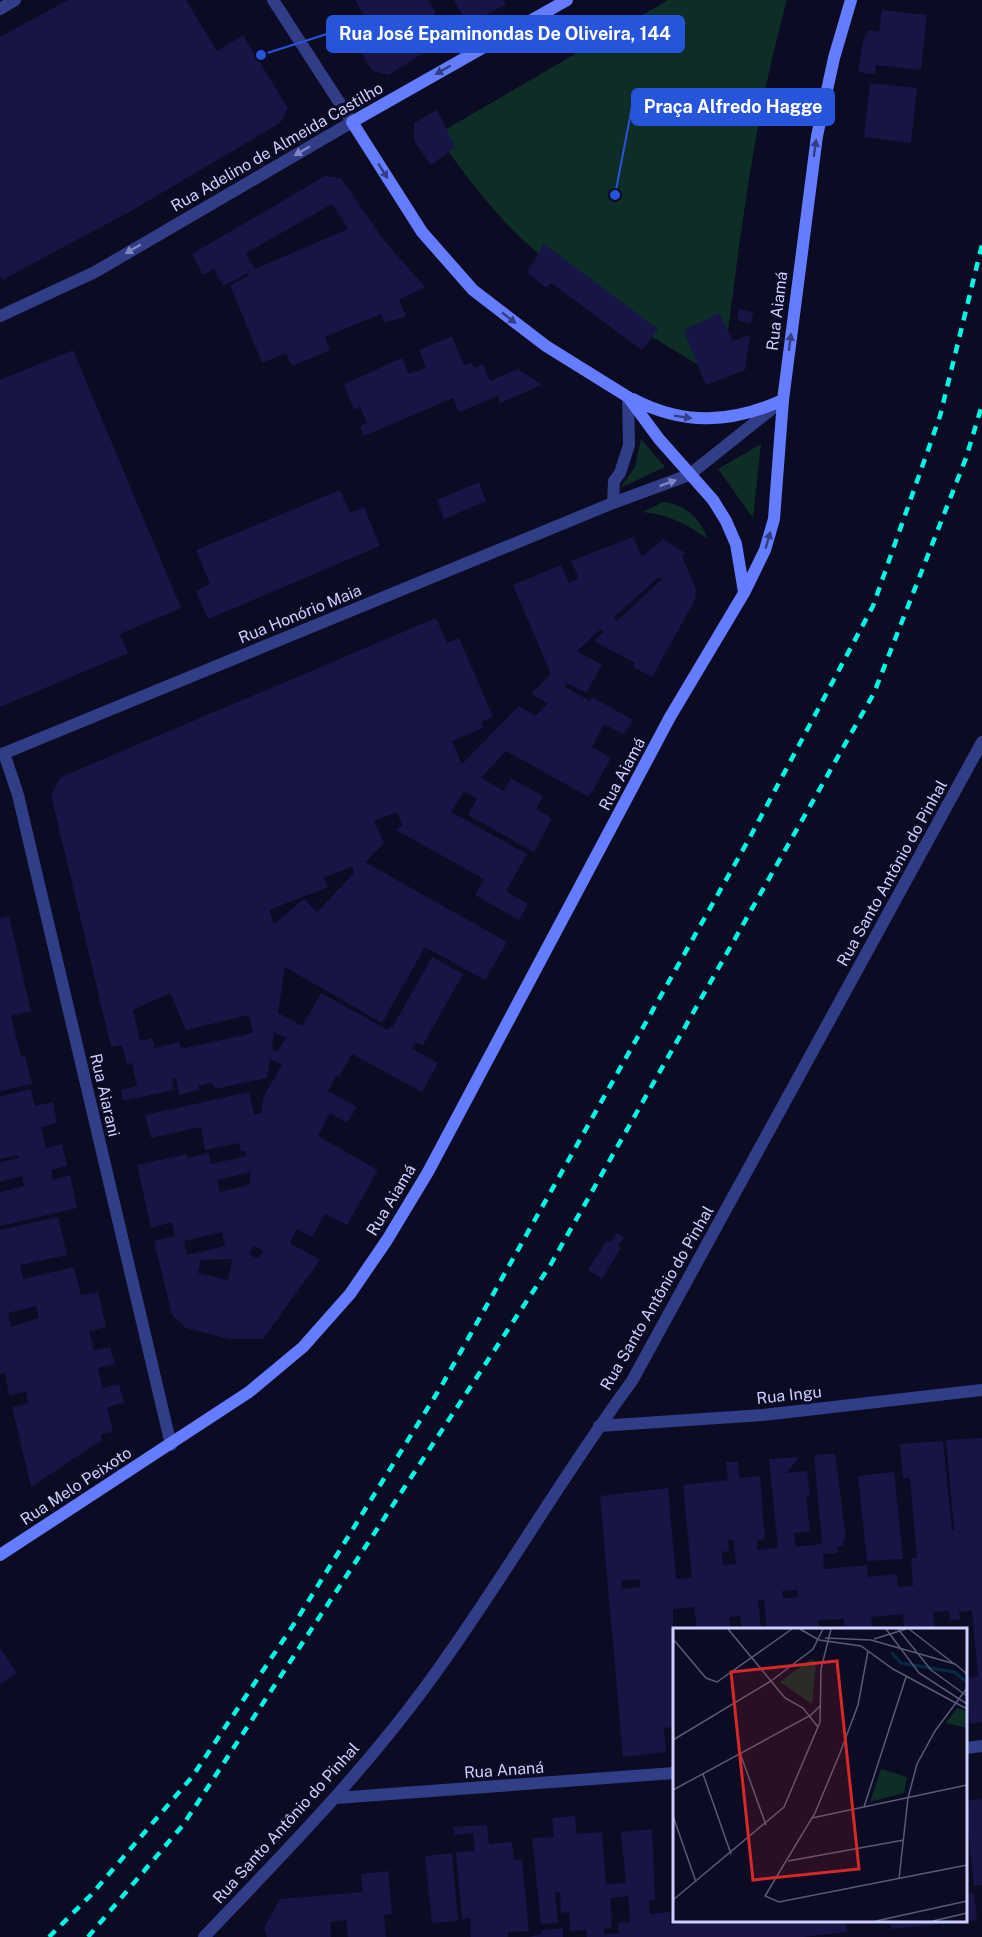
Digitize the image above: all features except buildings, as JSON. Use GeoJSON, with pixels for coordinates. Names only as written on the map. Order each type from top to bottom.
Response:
{"type":"FeatureCollection","features":[{"type":"Feature","properties":{"kind":"main road","name":"Rua Adelino de Almeida Castilho"},"geometry":{"type":"LineString","coordinates":[[352,122],[567,0]]}},
{"type":"Feature","properties":{"kind":"main road","name":"Rua Aiamá"},"geometry":{"type":"LineString","coordinates":[[171,1445],[249,1392],[303,1347],[350,1294],[387,1240],[434,1161],[670,717],[744,593],[765,550],[774,519],[783,400],[816,136],[834,58],[851,0]]}},
{"type":"Feature","properties":{"kind":"main road"},"geometry":{"type":"LineString","coordinates":[[352,122],[422,232],[473,290],[546,346],[652,410],[678,417],[705,420],[733,418],[759,411],[783,400]]}},
{"type":"Feature","properties":{"kind":"main road"},"geometry":{"type":"LineString","coordinates":[[628,397],[689,475],[713,500],[726,521],[736,544],[744,593]]}},
{"type":"Feature","properties":{"kind":"main road","name":"Rua Melo Peixoto"},"geometry":{"type":"LineString","coordinates":[[0,1555],[171,1445]]}},
{"type":"Feature","properties":{"kind":"street"},"geometry":{"type":"LineString","coordinates":[[0,9],[15,0]]}},
{"type":"Feature","properties":{"kind":"street"},"geometry":{"type":"LineString","coordinates":[[273,0],[352,122]]}},
{"type":"Feature","properties":{"kind":"street","name":"Rua Adelino de Almeida Castilho"},"geometry":{"type":"LineString","coordinates":[[0,316],[94,272],[352,122]]}},
{"type":"Feature","properties":{"kind":"street"},"geometry":{"type":"LineString","coordinates":[[613,502],[614,481],[620,473],[629,445],[628,397]]}},
{"type":"Feature","properties":{"kind":"street","name":"Rua Honório Maia"},"geometry":{"type":"LineString","coordinates":[[2,754],[613,502],[689,475],[783,400]]}},
{"type":"Feature","properties":{"kind":"street","name":"Rua Santo Antônio do Pinhal"},"geometry":{"type":"LineString","coordinates":[[204,1937],[336,1798],[426,1686],[638,1371],[982,742]]}},
{"type":"Feature","properties":{"kind":"street","name":"Rua Aiarani"},"geometry":{"type":"LineString","coordinates":[[2,754],[18,795],[171,1445]]}},
{"type":"Feature","properties":{"kind":"street","name":"Rua Ingu"},"geometry":{"type":"LineString","coordinates":[[599,1426],[763,1415],[982,1390]]}},
{"type":"Feature","properties":{"kind":"street"},"geometry":{"type":"LineString","coordinates":[[967,1748],[982,1746]]}},
{"type":"Feature","properties":{"kind":"street","name":"Rua Ananá"},"geometry":{"type":"LineString","coordinates":[[336,1798],[673,1773]]}},
{"type":"Feature","properties":{"kind":"green space"},"geometry":{"type":"Polygon","coordinates":[[[668,0],[787,0],[756,138],[741,231],[723,371],[715,375],[627,321],[544,259],[495,211],[436,135],[668,0]]]}},
{"type":"Feature","properties":{"kind":"green space"},"geometry":{"type":"Polygon","coordinates":[[[641,439],[665,467],[620,488],[635,467],[641,439]]]}},
{"type":"Feature","properties":{"kind":"green space"},"geometry":{"type":"Polygon","coordinates":[[[761,444],[753,518],[718,469],[761,444]]]}},
{"type":"Feature","properties":{"kind":"green space"},"geometry":{"type":"Polygon","coordinates":[[[663,502],[671,503],[691,513],[708,539],[677,521],[643,512],[663,502]]]}},
{"type":"Feature","properties":{"kind":"railway"},"geometry":{"type":"LineString","coordinates":[[49,1937],[91,1895],[192,1777],[296,1621],[442,1385],[749,839],[873,606],[940,416],[982,245]]}},
{"type":"Feature","properties":{"kind":"railway"},"geometry":{"type":"LineString","coordinates":[[88,1937],[183,1825],[551,1264],[874,693],[966,458],[982,405]]}},
{"type":"Feature","properties":{"kind":"place","name":"Rua José Epaminondas De Oliveira, 144"},"geometry":{"type":"Point","coordinates":[261,55]}},
{"type":"Feature","properties":{"kind":"place","name":"Praça Alfredo Hagge"},"geometry":{"type":"Point","coordinates":[615,195]}}]}
